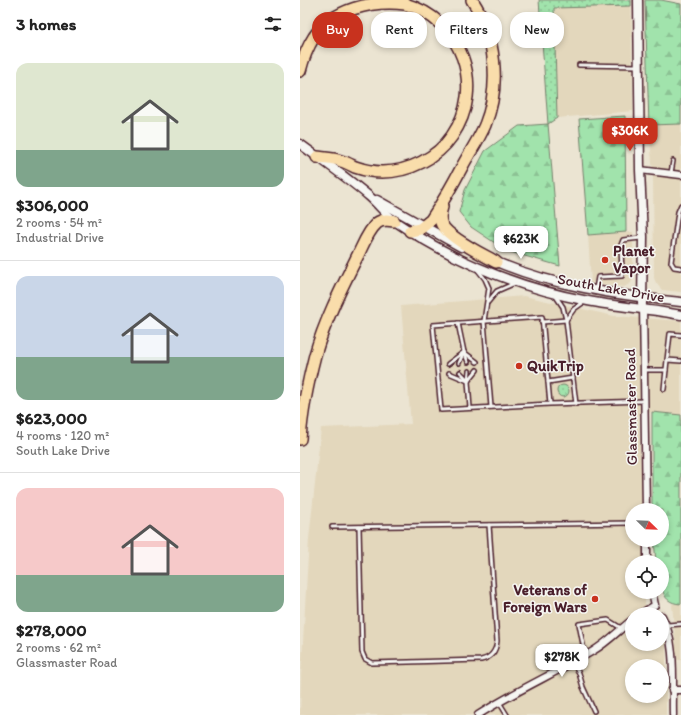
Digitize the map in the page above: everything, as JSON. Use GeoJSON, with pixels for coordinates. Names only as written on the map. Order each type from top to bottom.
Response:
{"type":"FeatureCollection","features":[{"type":"Feature","properties":{"kind":"highway"},"geometry":{"type":"LineString","coordinates":[[410,232],[424,227],[431,220],[482,132],[490,110],[493,92],[494,62],[491,45],[482,18],[472,0]]}},
{"type":"Feature","properties":{"kind":"highway"},"geometry":{"type":"LineString","coordinates":[[300,71],[314,37],[327,23],[339,14],[353,7],[373,2],[405,4],[424,12],[436,20],[450,33],[461,53],[467,71],[467,104],[460,124],[448,142],[439,151],[424,161],[405,168],[382,172],[362,169],[341,161],[317,157]]}},
{"type":"Feature","properties":{"kind":"highway"},"geometry":{"type":"LineString","coordinates":[[445,198],[440,217],[446,230],[496,262]]}},
{"type":"Feature","properties":{"kind":"highway"},"geometry":{"type":"LineString","coordinates":[[300,439],[303,411],[315,355],[330,312],[371,230],[378,222],[385,220],[394,221]]}},
{"type":"Feature","properties":{"kind":"main road"},"geometry":{"type":"LineString","coordinates":[[638,0],[640,170],[643,237],[642,303]]}},
{"type":"Feature","properties":{"kind":"main road","name":"South Lake Drive"},"geometry":{"type":"LineString","coordinates":[[300,144],[369,196],[394,221],[410,232],[474,265],[520,283],[587,301],[624,307],[642,303],[681,302]]}},
{"type":"Feature","properties":{"kind":"main road","name":"South Lake Drive"},"geometry":{"type":"LineString","coordinates":[[369,196],[461,247],[496,262],[560,282],[595,290],[681,314]]}},
{"type":"Feature","properties":{"kind":"street"},"geometry":{"type":"LineString","coordinates":[[640,170],[681,175]]}},
{"type":"Feature","properties":{"kind":"street","name":"Glassmaster Road"},"geometry":{"type":"LineString","coordinates":[[642,303],[646,503]]}},
{"type":"Feature","properties":{"kind":"street"},"geometry":{"type":"LineString","coordinates":[[652,607],[655,605],[654,599]]}},
{"type":"Feature","properties":{"kind":"street"},"geometry":{"type":"LineString","coordinates":[[478,715],[499,702],[574,662],[600,646],[625,626]]}},
{"type":"Feature","properties":{"kind":"street"},"geometry":{"type":"LineString","coordinates":[[669,634],[671,642],[673,715]]}},
{"type":"Feature","properties":{"kind":"street"},"geometry":{"type":"LineString","coordinates":[[672,690],[681,690]]}},
{"type":"Feature","properties":{"kind":"lane"},"geometry":{"type":"LineString","coordinates":[[579,65],[638,66]]}},
{"type":"Feature","properties":{"kind":"lane"},"geometry":{"type":"LineString","coordinates":[[671,174],[673,161]]}},
{"type":"Feature","properties":{"kind":"lane"},"geometry":{"type":"LineString","coordinates":[[681,205],[678,212],[671,262],[674,267],[681,268]]}},
{"type":"Feature","properties":{"kind":"lane"},"geometry":{"type":"LineString","coordinates":[[595,290],[598,277],[622,276],[621,245],[623,240],[643,237]]}},
{"type":"Feature","properties":{"kind":"lane"},"geometry":{"type":"LineString","coordinates":[[474,265],[488,284],[489,291],[484,321],[491,407]]}},
{"type":"Feature","properties":{"kind":"lane"},"geometry":{"type":"LineString","coordinates":[[487,304],[493,296],[502,289],[513,284],[520,283]]}},
{"type":"Feature","properties":{"kind":"lane"},"geometry":{"type":"LineString","coordinates":[[553,293],[562,303],[566,320],[570,365],[576,404]]}},
{"type":"Feature","properties":{"kind":"lane"},"geometry":{"type":"LineString","coordinates":[[542,322],[566,320],[574,309],[587,301]]}},
{"type":"Feature","properties":{"kind":"lane"},"geometry":{"type":"LineString","coordinates":[[550,404],[542,317],[433,325],[441,410],[644,401]]}},
{"type":"Feature","properties":{"kind":"lane"},"geometry":{"type":"LineString","coordinates":[[458,323],[464,352],[468,362]]}},
{"type":"Feature","properties":{"kind":"lane"},"geometry":{"type":"LineString","coordinates":[[664,388],[670,334],[681,335]]}},
{"type":"Feature","properties":{"kind":"lane"},"geometry":{"type":"LineString","coordinates":[[545,350],[550,350]]}},
{"type":"Feature","properties":{"kind":"lane"},"geometry":{"type":"LineString","coordinates":[[464,352],[477,362]]}},
{"type":"Feature","properties":{"kind":"lane"},"geometry":{"type":"LineString","coordinates":[[459,362],[464,352]]}},
{"type":"Feature","properties":{"kind":"lane"},"geometry":{"type":"LineString","coordinates":[[448,364],[464,352]]}},
{"type":"Feature","properties":{"kind":"lane"},"geometry":{"type":"LineString","coordinates":[[667,360],[681,361]]}},
{"type":"Feature","properties":{"kind":"lane"},"geometry":{"type":"LineString","coordinates":[[468,381],[477,370]]}},
{"type":"Feature","properties":{"kind":"lane"},"geometry":{"type":"LineString","coordinates":[[644,370],[666,370]]}},
{"type":"Feature","properties":{"kind":"lane"},"geometry":{"type":"LineString","coordinates":[[469,371],[468,381],[470,408]]}},
{"type":"Feature","properties":{"kind":"lane"},"geometry":{"type":"LineString","coordinates":[[460,372],[468,381]]}},
{"type":"Feature","properties":{"kind":"lane"},"geometry":{"type":"LineString","coordinates":[[449,373],[468,381]]}},
{"type":"Feature","properties":{"kind":"lane"},"geometry":{"type":"LineString","coordinates":[[548,382],[573,378]]}},
{"type":"Feature","properties":{"kind":"lane"},"geometry":{"type":"LineString","coordinates":[[332,527],[625,523]]}},
{"type":"Feature","properties":{"kind":"lane"},"geometry":{"type":"LineString","coordinates":[[359,527],[362,652],[365,659],[372,663],[481,660],[491,656],[494,652],[497,641],[489,525]]}},
{"type":"Feature","properties":{"kind":"lane"},"geometry":{"type":"LineString","coordinates":[[585,655],[579,624],[608,620],[621,629]]}},
{"type":"Feature","properties":{"kind":"lane"},"geometry":{"type":"LineString","coordinates":[[669,626],[681,624]]}},
{"type":"Feature","properties":{"kind":"lane"},"geometry":{"type":"LineString","coordinates":[[574,662],[594,711]]}},
{"type":"Feature","properties":{"kind":"lane"},"geometry":{"type":"LineString","coordinates":[[499,702],[507,715]]}},
{"type":"Feature","properties":{"kind":"shaded area"},"geometry":{"type":"Polygon","coordinates":[[[631,6],[633,111],[557,118],[555,48],[564,48],[564,12],[554,12],[554,7],[631,6]]]}},
{"type":"Feature","properties":{"kind":"shaded area"},"geometry":{"type":"Polygon","coordinates":[[[681,124],[681,292],[662,290],[654,278],[653,175],[649,125],[681,124]]]}},
{"type":"Feature","properties":{"kind":"shaded area"},"geometry":{"type":"Polygon","coordinates":[[[633,232],[633,277],[631,283],[624,287],[591,283],[588,235],[633,232]]]}},
{"type":"Feature","properties":{"kind":"shaded area"},"geometry":{"type":"Polygon","coordinates":[[[524,296],[614,316],[681,321],[681,415],[652,412],[638,415],[643,503],[625,503],[625,547],[644,547],[644,555],[625,555],[625,599],[645,599],[645,605],[647,607],[625,607],[625,651],[666,651],[666,659],[625,659],[625,703],[666,703],[666,715],[300,715],[309,539],[321,428],[411,424],[401,306],[524,296]]]}},
{"type":"Feature","properties":{"kind":"shaded area"},"geometry":{"type":"Polygon","coordinates":[[[672,604],[681,604],[681,660],[677,660],[672,604]]]}},
{"type":"Feature","properties":{"kind":"green space"},"geometry":{"type":"Polygon","coordinates":[[[539,0],[631,0],[631,6],[554,8],[554,12],[540,12],[539,0]]]}},
{"type":"Feature","properties":{"kind":"green space"},"geometry":{"type":"Polygon","coordinates":[[[645,0],[661,0],[681,4],[681,124],[649,125],[645,0]]]}},
{"type":"Feature","properties":{"kind":"green space"},"geometry":{"type":"Polygon","coordinates":[[[542,48],[555,48],[557,118],[548,124],[542,48]]]}},
{"type":"Feature","properties":{"kind":"green space"},"geometry":{"type":"Polygon","coordinates":[[[625,116],[626,232],[588,235],[579,119],[625,116]]]}},
{"type":"Feature","properties":{"kind":"green space"},"geometry":{"type":"Polygon","coordinates":[[[548,124],[560,266],[507,251],[471,227],[459,212],[465,190],[485,151],[519,126],[548,124]]]}},
{"type":"Feature","properties":{"kind":"green space"},"geometry":{"type":"Polygon","coordinates":[[[561,385],[565,385],[569,391],[565,397],[561,397],[557,393],[557,389],[561,385]]]}},
{"type":"Feature","properties":{"kind":"green space"},"geometry":{"type":"Polygon","coordinates":[[[652,412],[681,415],[681,604],[673,603],[667,599],[669,599],[669,555],[655,555],[655,547],[669,547],[669,503],[652,503],[652,412]]]}},
{"type":"Feature","properties":{"kind":"place","name":"Planet Vapor"},"geometry":{"type":"Point","coordinates":[605,260]}},
{"type":"Feature","properties":{"kind":"place","name":"QuikTrip"},"geometry":{"type":"Point","coordinates":[519,366]}},
{"type":"Feature","properties":{"kind":"place","name":"Veterans of Foreign Wars"},"geometry":{"type":"Point","coordinates":[595,599]}}]}
